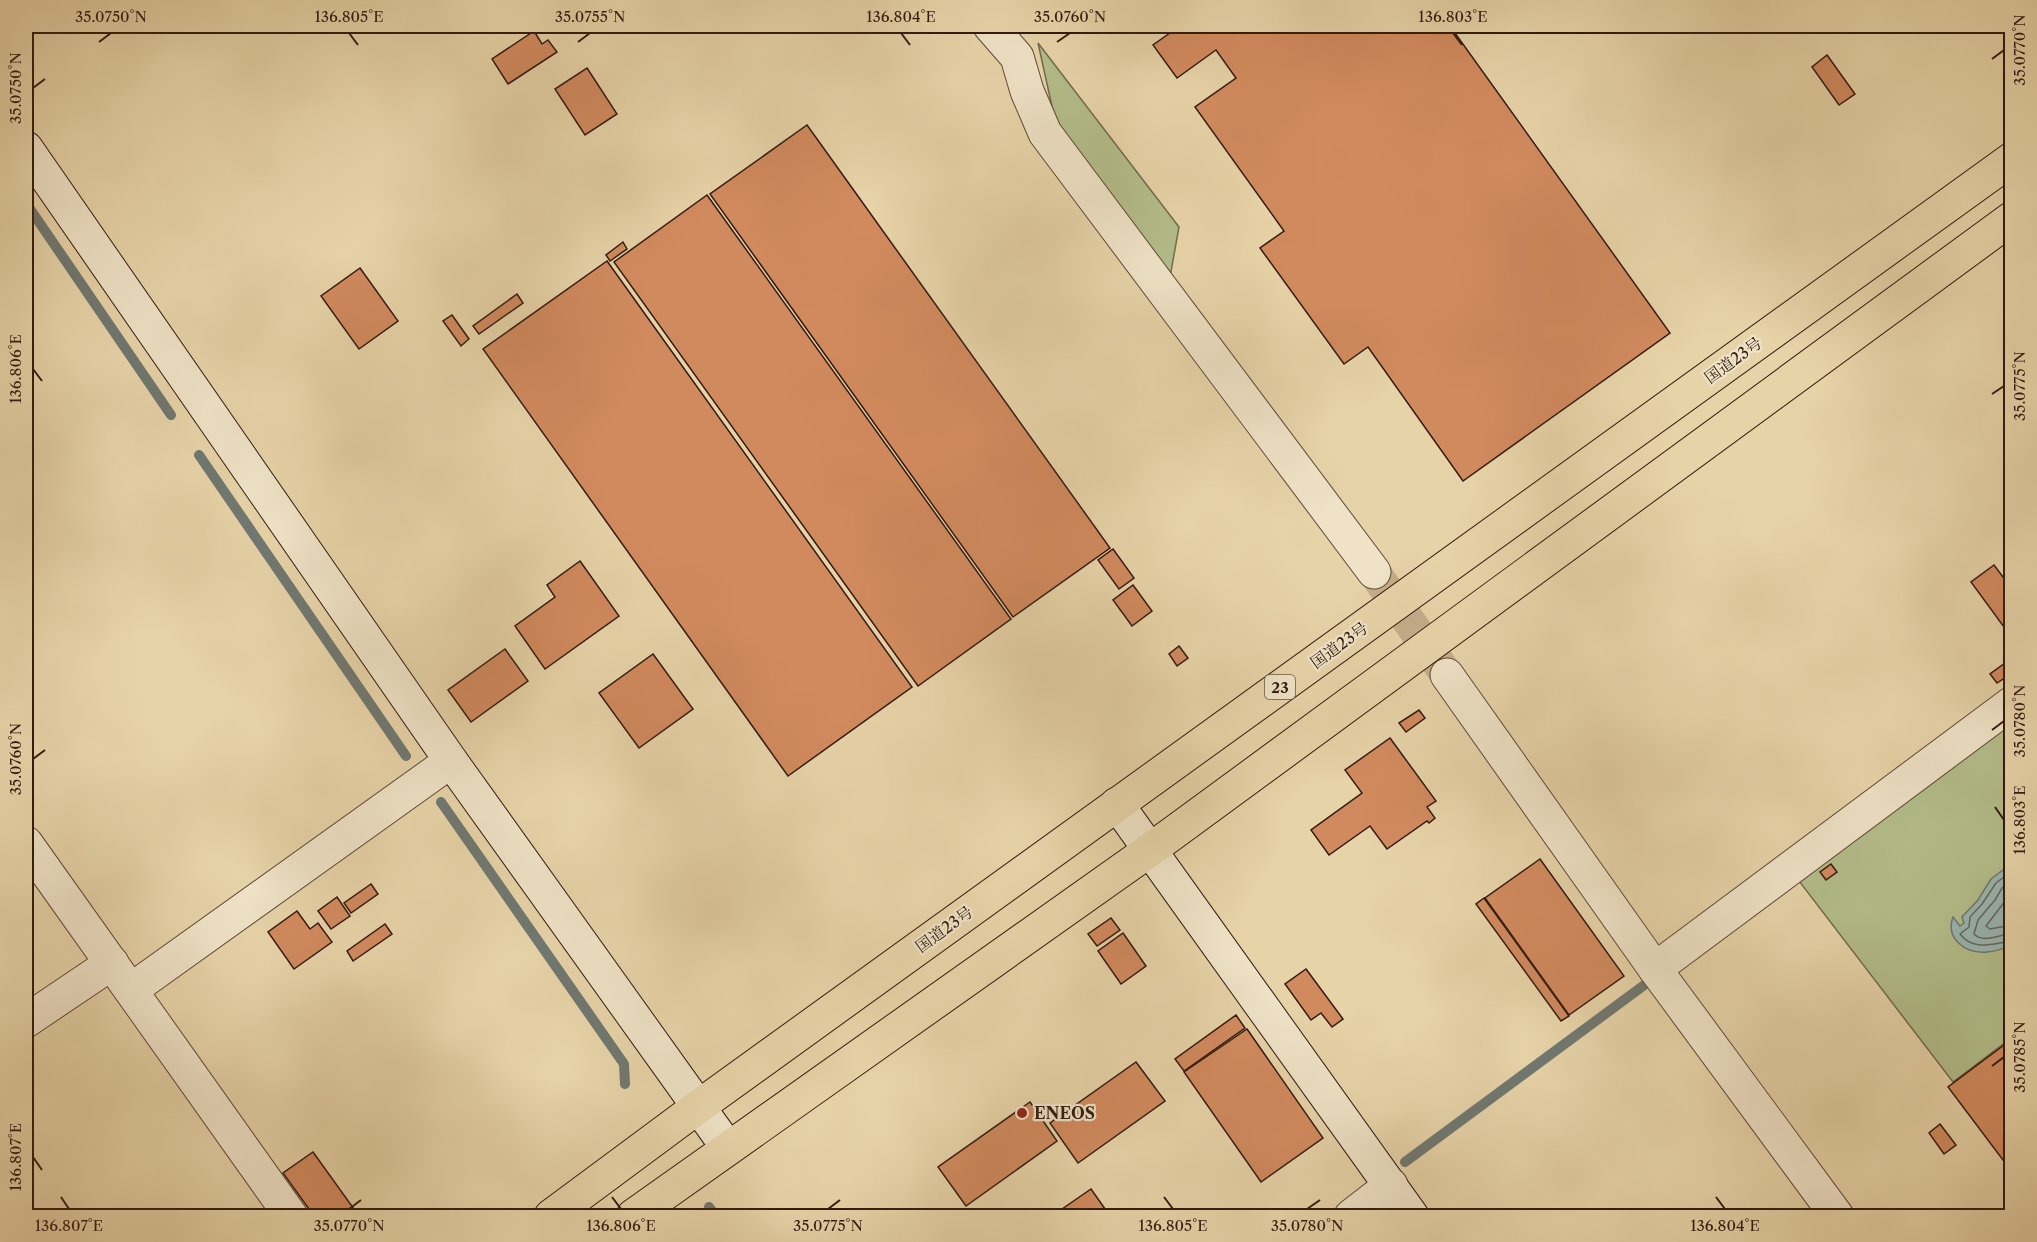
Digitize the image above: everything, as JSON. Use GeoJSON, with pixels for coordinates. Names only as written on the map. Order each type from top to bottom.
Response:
{"type":"FeatureCollection","features":[{"type":"Feature","properties":{"kind":"highway","name":"国道23号"},"geometry":{"type":"LineString","coordinates":[[551,1216],[698,1107],[2012,159]]}},
{"type":"Feature","properties":{"kind":"highway"},"geometry":{"type":"LineString","coordinates":[[633,1216],[1150,850],[2012,218]]}},
{"type":"Feature","properties":{"kind":"street"},"geometry":{"type":"LineString","coordinates":[[990,26],[1017,57],[1027,91],[1045,133],[1374,572]]}},
{"type":"Feature","properties":{"kind":"street"},"geometry":{"type":"LineString","coordinates":[[26,148],[451,761],[728,1148]]}},
{"type":"Feature","properties":{"kind":"street"},"geometry":{"type":"LineString","coordinates":[[1447,675],[1655,969],[1837,1216]]}},
{"type":"Feature","properties":{"kind":"street"},"geometry":{"type":"LineString","coordinates":[[1655,969],[2012,703]]}},
{"type":"Feature","properties":{"kind":"street"},"geometry":{"type":"LineString","coordinates":[[131,990],[451,761]]}},
{"type":"Feature","properties":{"kind":"street"},"geometry":{"type":"LineString","coordinates":[[1117,804],[1413,1216]]}},
{"type":"Feature","properties":{"kind":"street"},"geometry":{"type":"LineString","coordinates":[[26,843],[291,1216]]}},
{"type":"Feature","properties":{"kind":"street"},"geometry":{"type":"LineString","coordinates":[[26,1021],[112,963]]}},
{"type":"Feature","properties":{"kind":"street"},"geometry":{"type":"LineString","coordinates":[[1351,1216],[1391,1185]]}},
{"type":"Feature","properties":{"kind":"green space"},"geometry":{"type":"Polygon","coordinates":[[[1038,43],[1179,227],[1170,277],[1055,120],[1038,43]]]}},
{"type":"Feature","properties":{"kind":"green space"},"geometry":{"type":"Polygon","coordinates":[[[2011,720],[2011,1038],[1953,1082],[1799,881],[2011,720]]]}},
{"type":"Feature","properties":{"kind":"water"},"geometry":{"type":"Polygon","coordinates":[[[2011,864],[2011,946],[1987,952],[1965,948],[1952,932],[1953,917],[1960,926],[1964,923],[1962,917],[1978,900],[1991,879],[2011,864]]]}},
{"type":"Feature","properties":{"kind":"building"},"geometry":{"type":"Polygon","coordinates":[[[1180,26],[1450,26],[1670,333],[1463,481],[1368,347],[1344,364],[1260,248],[1284,231],[1195,107],[1236,78],[1216,50],[1177,78],[1153,45],[1180,26]]]}},
{"type":"Feature","properties":{"kind":"building"},"geometry":{"type":"Polygon","coordinates":[[[534,31],[542,44],[548,40],[557,52],[508,84],[492,59],[534,31]]]}},
{"type":"Feature","properties":{"kind":"building"},"geometry":{"type":"Polygon","coordinates":[[[1827,55],[1855,94],[1839,105],[1812,67],[1827,55]]]}},
{"type":"Feature","properties":{"kind":"building"},"geometry":{"type":"Polygon","coordinates":[[[587,68],[617,114],[585,135],[555,89],[587,68]]]}},
{"type":"Feature","properties":{"kind":"building"},"geometry":{"type":"Polygon","coordinates":[[[807,125],[1110,548],[1013,617],[710,194],[807,125]]]}},
{"type":"Feature","properties":{"kind":"building"},"geometry":{"type":"Polygon","coordinates":[[[707,195],[1011,619],[918,686],[614,262],[707,195]]]}},
{"type":"Feature","properties":{"kind":"building"},"geometry":{"type":"Polygon","coordinates":[[[623,242],[627,249],[610,261],[606,255],[623,242]]]}},
{"type":"Feature","properties":{"kind":"building"},"geometry":{"type":"Polygon","coordinates":[[[607,261],[912,687],[788,776],[483,349],[607,261]]]}},
{"type":"Feature","properties":{"kind":"building"},"geometry":{"type":"Polygon","coordinates":[[[360,268],[398,321],[359,349],[321,296],[360,268]]]}},
{"type":"Feature","properties":{"kind":"building"},"geometry":{"type":"Polygon","coordinates":[[[517,294],[523,303],[479,334],[473,326],[517,294]]]}},
{"type":"Feature","properties":{"kind":"building"},"geometry":{"type":"Polygon","coordinates":[[[452,315],[469,339],[461,346],[443,321],[452,315]]]}},
{"type":"Feature","properties":{"kind":"building"},"geometry":{"type":"Polygon","coordinates":[[[1113,549],[1134,578],[1119,589],[1098,560],[1113,549]]]}},
{"type":"Feature","properties":{"kind":"building"},"geometry":{"type":"Polygon","coordinates":[[[580,561],[619,616],[545,669],[515,626],[555,597],[547,585],[580,561]]]}},
{"type":"Feature","properties":{"kind":"building"},"geometry":{"type":"Polygon","coordinates":[[[1994,565],[2012,589],[2012,638],[1971,582],[1994,565]]]}},
{"type":"Feature","properties":{"kind":"building"},"geometry":{"type":"Polygon","coordinates":[[[1133,585],[1152,611],[1132,626],[1113,600],[1133,585]]]}},
{"type":"Feature","properties":{"kind":"building"},"geometry":{"type":"Polygon","coordinates":[[[1179,646],[1188,658],[1177,666],[1169,654],[1179,646]]]}},
{"type":"Feature","properties":{"kind":"building"},"geometry":{"type":"Polygon","coordinates":[[[505,649],[528,681],[471,722],[448,690],[505,649]]]}},
{"type":"Feature","properties":{"kind":"building"},"geometry":{"type":"Polygon","coordinates":[[[653,654],[693,709],[639,748],[599,693],[653,654]]]}},
{"type":"Feature","properties":{"kind":"building"},"geometry":{"type":"Polygon","coordinates":[[[2012,658],[2012,673],[1997,683],[1990,674],[2012,658]]]}},
{"type":"Feature","properties":{"kind":"building"},"geometry":{"type":"Polygon","coordinates":[[[1419,710],[1425,718],[1406,732],[1399,723],[1419,710]]]}},
{"type":"Feature","properties":{"kind":"building"},"geometry":{"type":"Polygon","coordinates":[[[1390,738],[1436,801],[1427,807],[1435,818],[1429,823],[1427,821],[1387,849],[1370,826],[1329,855],[1311,830],[1362,793],[1345,770],[1390,738]]]}},
{"type":"Feature","properties":{"kind":"building"},"geometry":{"type":"Polygon","coordinates":[[[1540,859],[1624,976],[1569,1015],[1485,898],[1540,859]]]}},
{"type":"Feature","properties":{"kind":"building"},"geometry":{"type":"Polygon","coordinates":[[[1831,864],[1837,872],[1826,880],[1820,872],[1831,864]]]}},
{"type":"Feature","properties":{"kind":"building"},"geometry":{"type":"Polygon","coordinates":[[[371,884],[378,894],[351,913],[344,903],[371,884]]]}},
{"type":"Feature","properties":{"kind":"building"},"geometry":{"type":"Polygon","coordinates":[[[337,897],[350,916],[331,929],[318,911],[337,897]]]}},
{"type":"Feature","properties":{"kind":"building"},"geometry":{"type":"Polygon","coordinates":[[[1484,898],[1569,1016],[1561,1021],[1476,904],[1484,898]]]}},
{"type":"Feature","properties":{"kind":"building"},"geometry":{"type":"Polygon","coordinates":[[[297,911],[310,929],[318,923],[332,942],[294,969],[268,932],[297,911]]]}},
{"type":"Feature","properties":{"kind":"building"},"geometry":{"type":"Polygon","coordinates":[[[1111,918],[1120,930],[1097,946],[1088,934],[1111,918]]]}},
{"type":"Feature","properties":{"kind":"building"},"geometry":{"type":"Polygon","coordinates":[[[385,924],[392,934],[353,961],[347,951],[385,924]]]}},
{"type":"Feature","properties":{"kind":"building"},"geometry":{"type":"Polygon","coordinates":[[[1123,933],[1146,966],[1121,984],[1098,951],[1123,933]]]}},
{"type":"Feature","properties":{"kind":"building"},"geometry":{"type":"Polygon","coordinates":[[[1306,969],[1343,1019],[1332,1027],[1321,1013],[1311,1020],[1285,984],[1306,969]]]}},
{"type":"Feature","properties":{"kind":"building"},"geometry":{"type":"Polygon","coordinates":[[[1236,1015],[1245,1028],[1184,1071],[1175,1059],[1236,1015]]]}},
{"type":"Feature","properties":{"kind":"building"},"geometry":{"type":"Polygon","coordinates":[[[1247,1029],[1323,1138],[1261,1182],[1184,1072],[1247,1029]]]}},
{"type":"Feature","properties":{"kind":"building"},"geometry":{"type":"Polygon","coordinates":[[[2012,1039],[2012,1166],[2009,1168],[1948,1087],[2012,1039]]]}},
{"type":"Feature","properties":{"kind":"building"},"geometry":{"type":"Polygon","coordinates":[[[1136,1062],[1165,1101],[1078,1163],[1050,1123],[1136,1062]]]}},
{"type":"Feature","properties":{"kind":"building"},"geometry":{"type":"Polygon","coordinates":[[[1030,1102],[1057,1141],[966,1206],[938,1167],[1030,1102]]]}},
{"type":"Feature","properties":{"kind":"building"},"geometry":{"type":"Polygon","coordinates":[[[1940,1124],[1956,1145],[1944,1154],[1929,1133],[1940,1124]]]}},
{"type":"Feature","properties":{"kind":"building"},"geometry":{"type":"Polygon","coordinates":[[[313,1152],[359,1216],[314,1216],[283,1173],[313,1152]]]}},
{"type":"Feature","properties":{"kind":"building"},"geometry":{"type":"Polygon","coordinates":[[[1091,1189],[1110,1216],[1052,1216],[1091,1189]]]}},
{"type":"Feature","properties":{"kind":"waterway"},"geometry":{"type":"LineString","coordinates":[[26,203],[171,415]]}},
{"type":"Feature","properties":{"kind":"waterway"},"geometry":{"type":"LineString","coordinates":[[199,455],[406,756]]}},
{"type":"Feature","properties":{"kind":"waterway"},"geometry":{"type":"LineString","coordinates":[[441,802],[624,1064],[625,1084]]}},
{"type":"Feature","properties":{"kind":"waterway"},"geometry":{"type":"LineString","coordinates":[[1405,1162],[1647,983]]}},
{"type":"Feature","properties":{"kind":"waterway"},"geometry":{"type":"LineString","coordinates":[[709,1207],[716,1216]]}},
{"type":"Feature","properties":{"kind":"tunnel"},"geometry":{"type":"LineString","coordinates":[[1374,572],[1447,675]]}},
{"type":"Feature","properties":{"kind":"place","name":"ENEOS"},"geometry":{"type":"Point","coordinates":[1022,1113]}}]}
